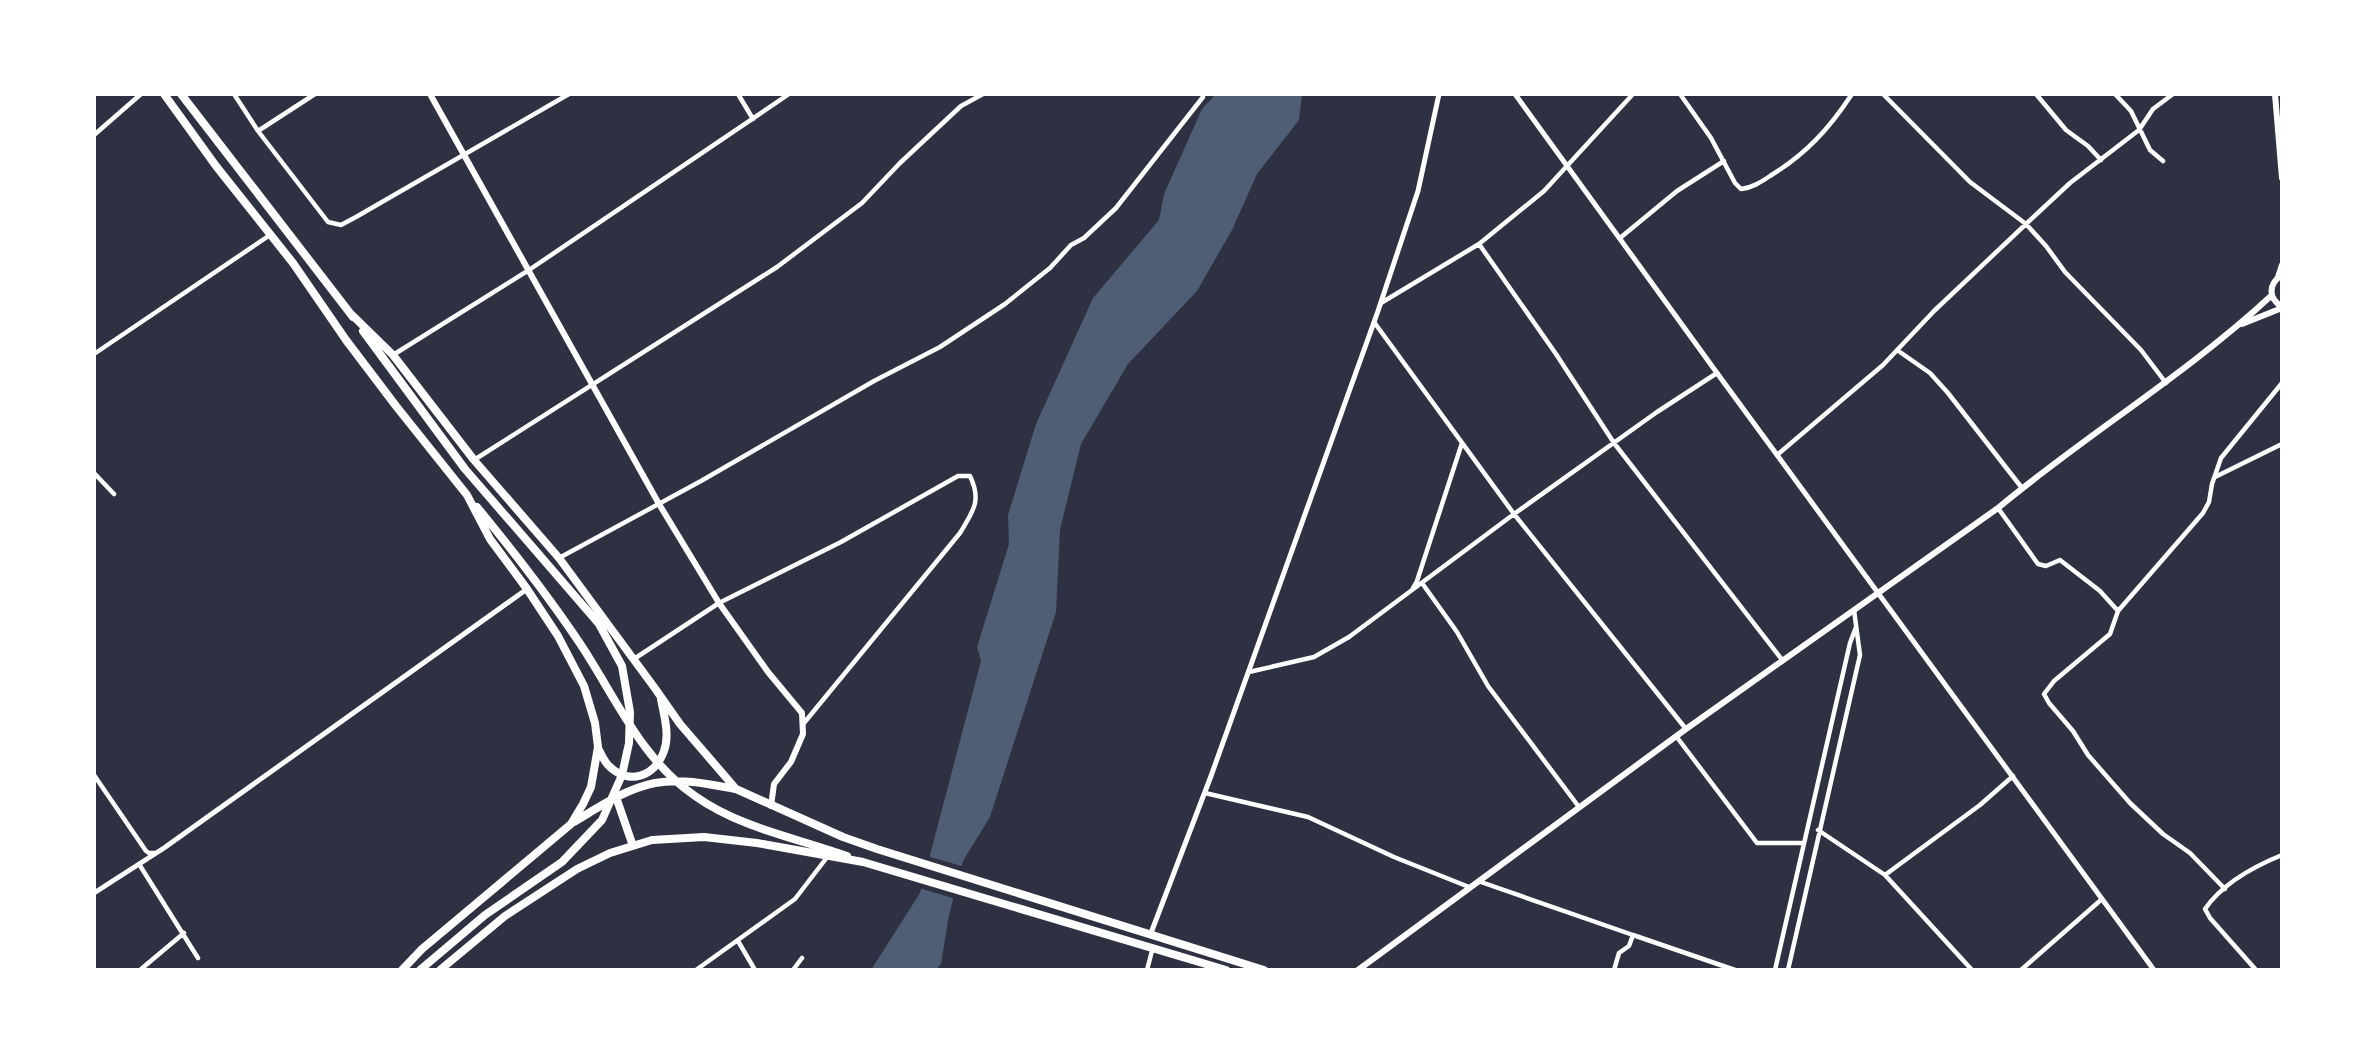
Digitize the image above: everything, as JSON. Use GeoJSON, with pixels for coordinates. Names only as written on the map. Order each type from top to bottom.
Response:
{"type":"FeatureCollection","features":[{"type":"Feature","properties":{"kind":"highway"},"geometry":{"type":"LineString","coordinates":[[164,94],[216,166],[293,263],[346,340],[396,406],[526,566],[590,659],[639,741],[670,775],[696,797],[738,819],[863,862],[1226,969]]}},
{"type":"Feature","properties":{"kind":"highway"},"geometry":{"type":"LineString","coordinates":[[181,94],[350,313],[465,469],[599,624],[622,666],[630,712],[629,743],[622,775],[602,820],[562,862],[485,915],[420,969]]}},
{"type":"Feature","properties":{"kind":"highway"},"geometry":{"type":"LineString","coordinates":[[350,313],[393,355],[474,460],[559,558],[680,724],[736,789]]}},
{"type":"Feature","properties":{"kind":"highway"},"geometry":{"type":"LineString","coordinates":[[467,495],[490,539],[527,588],[558,636],[584,686],[593,714],[598,747],[591,787],[571,824]]}},
{"type":"Feature","properties":{"kind":"highway"},"geometry":{"type":"LineString","coordinates":[[598,747],[607,764],[617,772],[631,777],[647,774],[655,768],[664,751],[666,737],[660,695]]}},
{"type":"Feature","properties":{"kind":"highway"},"geometry":{"type":"LineString","coordinates":[[402,969],[422,949],[571,824],[616,797],[655,783],[695,782],[736,789],[771,806],[877,849],[1264,969]]}},
{"type":"Feature","properties":{"kind":"highway"},"geometry":{"type":"LineString","coordinates":[[616,797],[633,846]]}},
{"type":"Feature","properties":{"kind":"highway"},"geometry":{"type":"LineString","coordinates":[[440,969],[505,916],[577,869],[610,853],[652,840],[704,837],[757,843],[863,862]]}},
{"type":"Feature","properties":{"kind":"main road"},"geometry":{"type":"LineString","coordinates":[[430,94],[659,504],[719,603],[768,672],[802,712],[803,734],[790,762],[774,784],[771,806]]}},
{"type":"Feature","properties":{"kind":"main road"},"geometry":{"type":"LineString","coordinates":[[2276,94],[2282,178]]}},
{"type":"Feature","properties":{"kind":"main road"},"geometry":{"type":"LineString","coordinates":[[2239,326],[2282,308],[2274,300],[2271,288],[2280,276],[2282,265]]}},
{"type":"Feature","properties":{"kind":"main road"},"geometry":{"type":"LineString","coordinates":[[1358,969],[1676,736],[1998,508],[2166,383],[2239,326],[2272,295]]}},
{"type":"Feature","properties":{"kind":"street"},"geometry":{"type":"LineString","coordinates":[[94,135],[141,94]]}},
{"type":"Feature","properties":{"kind":"street"},"geometry":{"type":"LineString","coordinates":[[234,94],[258,131],[328,222],[341,225],[569,94]]}},
{"type":"Feature","properties":{"kind":"street"},"geometry":{"type":"LineString","coordinates":[[258,131],[315,94]]}},
{"type":"Feature","properties":{"kind":"street"},"geometry":{"type":"LineString","coordinates":[[738,94],[753,119]]}},
{"type":"Feature","properties":{"kind":"street"},"geometry":{"type":"LineString","coordinates":[[393,355],[529,270],[789,94]]}},
{"type":"Feature","properties":{"kind":"street"},"geometry":{"type":"LineString","coordinates":[[474,460],[777,267],[862,203],[900,163],[961,106],[983,94]]}},
{"type":"Feature","properties":{"kind":"street"},"geometry":{"type":"LineString","coordinates":[[1151,933],[1205,793],[1374,322],[1418,191],[1439,94]]}},
{"type":"Feature","properties":{"kind":"street"},"geometry":{"type":"LineString","coordinates":[[1515,94],[2154,969]]}},
{"type":"Feature","properties":{"kind":"street"},"geometry":{"type":"LineString","coordinates":[[1380,304],[1479,244],[1544,191],[1633,94]]}},
{"type":"Feature","properties":{"kind":"street"},"geometry":{"type":"LineString","coordinates":[[1680,94],[1712,138],[1735,183],[1741,189],[1748,188],[1785,167],[1814,143],[1832,125],[1852,94]]}},
{"type":"Feature","properties":{"kind":"street"},"geometry":{"type":"LineString","coordinates":[[1883,94],[1970,182],[2026,224],[2065,272],[2141,350],[2166,383]]}},
{"type":"Feature","properties":{"kind":"street"},"geometry":{"type":"LineString","coordinates":[[2036,94],[2066,130],[2088,146],[2101,160]]}},
{"type":"Feature","properties":{"kind":"street"},"geometry":{"type":"LineString","coordinates":[[2115,94],[2131,111],[2150,150],[2163,161]]}},
{"type":"Feature","properties":{"kind":"street"},"geometry":{"type":"LineString","coordinates":[[1777,455],[1801,432],[1848,396],[2070,183],[2139,130],[2153,109],[2173,94]]}},
{"type":"Feature","properties":{"kind":"street"},"geometry":{"type":"LineString","coordinates":[[559,558],[659,504],[874,381],[940,347],[1005,304],[1050,268],[1071,245],[1084,238],[1116,208],[1203,97]]}},
{"type":"Feature","properties":{"kind":"street"},"geometry":{"type":"LineString","coordinates":[[1620,238],[1677,191],[1724,161]]}},
{"type":"Feature","properties":{"kind":"street"},"geometry":{"type":"LineString","coordinates":[[94,354],[270,235]]}},
{"type":"Feature","properties":{"kind":"street"},"geometry":{"type":"LineString","coordinates":[[1479,244],[1556,354],[1614,443],[1783,661]]}},
{"type":"Feature","properties":{"kind":"street"},"geometry":{"type":"LineString","coordinates":[[1374,322],[1514,514],[1686,729]]}},
{"type":"Feature","properties":{"kind":"street"},"geometry":{"type":"LineString","coordinates":[[1897,350],[1930,373],[2022,488]]}},
{"type":"Feature","properties":{"kind":"street"},"geometry":{"type":"LineString","coordinates":[[1249,672],[1314,657],[1349,637],[1514,514],[1717,373]]}},
{"type":"Feature","properties":{"kind":"street"},"geometry":{"type":"LineString","coordinates":[[2225,889],[2190,853],[2163,834],[2130,803],[2088,754],[2044,694],[2054,681],[2110,634],[2118,611],[2203,513],[2209,502],[2212,484],[2222,458],[2282,383]]}},
{"type":"Feature","properties":{"kind":"street"},"geometry":{"type":"LineString","coordinates":[[1410,591],[1417,581],[1462,443]]}},
{"type":"Feature","properties":{"kind":"street"},"geometry":{"type":"LineString","coordinates":[[2215,477],[2282,444]]}},
{"type":"Feature","properties":{"kind":"street"},"geometry":{"type":"LineString","coordinates":[[94,473],[114,494]]}},
{"type":"Feature","properties":{"kind":"street"},"geometry":{"type":"LineString","coordinates":[[634,659],[719,603],[841,542],[958,476],[970,476],[976,489],[976,507],[960,533],[804,723]]}},
{"type":"Feature","properties":{"kind":"street"},"geometry":{"type":"LineString","coordinates":[[1998,508],[2038,564],[2046,566],[2061,560],[2100,591],[2118,611]]}},
{"type":"Feature","properties":{"kind":"street"},"geometry":{"type":"LineString","coordinates":[[1422,583],[1457,632],[1488,686],[1579,807]]}},
{"type":"Feature","properties":{"kind":"street"},"geometry":{"type":"LineString","coordinates":[[95,893],[156,853],[527,588]]}},
{"type":"Feature","properties":{"kind":"street"},"geometry":{"type":"LineString","coordinates":[[1788,969],[1818,830],[1860,655],[1854,610]]}},
{"type":"Feature","properties":{"kind":"street"},"geometry":{"type":"LineString","coordinates":[[1775,969],[1850,643],[1857,625]]}},
{"type":"Feature","properties":{"kind":"street"},"geometry":{"type":"LineString","coordinates":[[1676,736],[1757,843],[1804,843]]}},
{"type":"Feature","properties":{"kind":"street"},"geometry":{"type":"LineString","coordinates":[[94,775],[146,851],[156,853]]}},
{"type":"Feature","properties":{"kind":"street"},"geometry":{"type":"LineString","coordinates":[[1886,875],[1980,805],[2013,776]]}},
{"type":"Feature","properties":{"kind":"street"},"geometry":{"type":"LineString","coordinates":[[1205,793],[1308,816],[1394,857],[1469,887]]}},
{"type":"Feature","properties":{"kind":"street"},"geometry":{"type":"LineString","coordinates":[[1818,830],[1886,875],[1972,969]]}},
{"type":"Feature","properties":{"kind":"street"},"geometry":{"type":"LineString","coordinates":[[2256,969],[2210,918],[2205,909],[2225,889],[2262,863],[2282,855]]}},
{"type":"Feature","properties":{"kind":"street"},"geometry":{"type":"LineString","coordinates":[[696,969],[795,899],[828,856]]}},
{"type":"Feature","properties":{"kind":"street"},"geometry":{"type":"LineString","coordinates":[[139,864],[198,958]]}},
{"type":"Feature","properties":{"kind":"street"},"geometry":{"type":"LineString","coordinates":[[1478,881],[1735,969]]}},
{"type":"Feature","properties":{"kind":"street"},"geometry":{"type":"LineString","coordinates":[[2021,969],[2102,899]]}},
{"type":"Feature","properties":{"kind":"street"},"geometry":{"type":"LineString","coordinates":[[140,969],[184,933]]}},
{"type":"Feature","properties":{"kind":"street"},"geometry":{"type":"LineString","coordinates":[[1614,969],[1619,953],[1629,946],[1633,935]]}},
{"type":"Feature","properties":{"kind":"street"},"geometry":{"type":"LineString","coordinates":[[738,941],[755,969]]}},
{"type":"Feature","properties":{"kind":"street"},"geometry":{"type":"LineString","coordinates":[[1147,969],[1153,947]]}},
{"type":"Feature","properties":{"kind":"street"},"geometry":{"type":"LineString","coordinates":[[793,969],[802,958]]}},
{"type":"Feature","properties":{"kind":"water"},"geometry":{"type":"Polygon","coordinates":[[[1215,95],[1302,95],[1299,120],[1257,174],[1232,230],[1197,291],[1128,364],[1081,444],[1060,530],[1056,612],[990,817],[963,861],[949,915],[941,964],[936,969],[871,970],[920,893],[981,661],[977,647],[1009,544],[1008,515],[1036,424],[1093,298],[1159,220],[1164,194],[1202,109],[1215,95]]]}},
{"type":"Feature","properties":{"kind":"pier"},"geometry":{"type":"Polygon","coordinates":[[[927,856],[965,867],[956,899],[919,888],[927,856]]]}}]}
